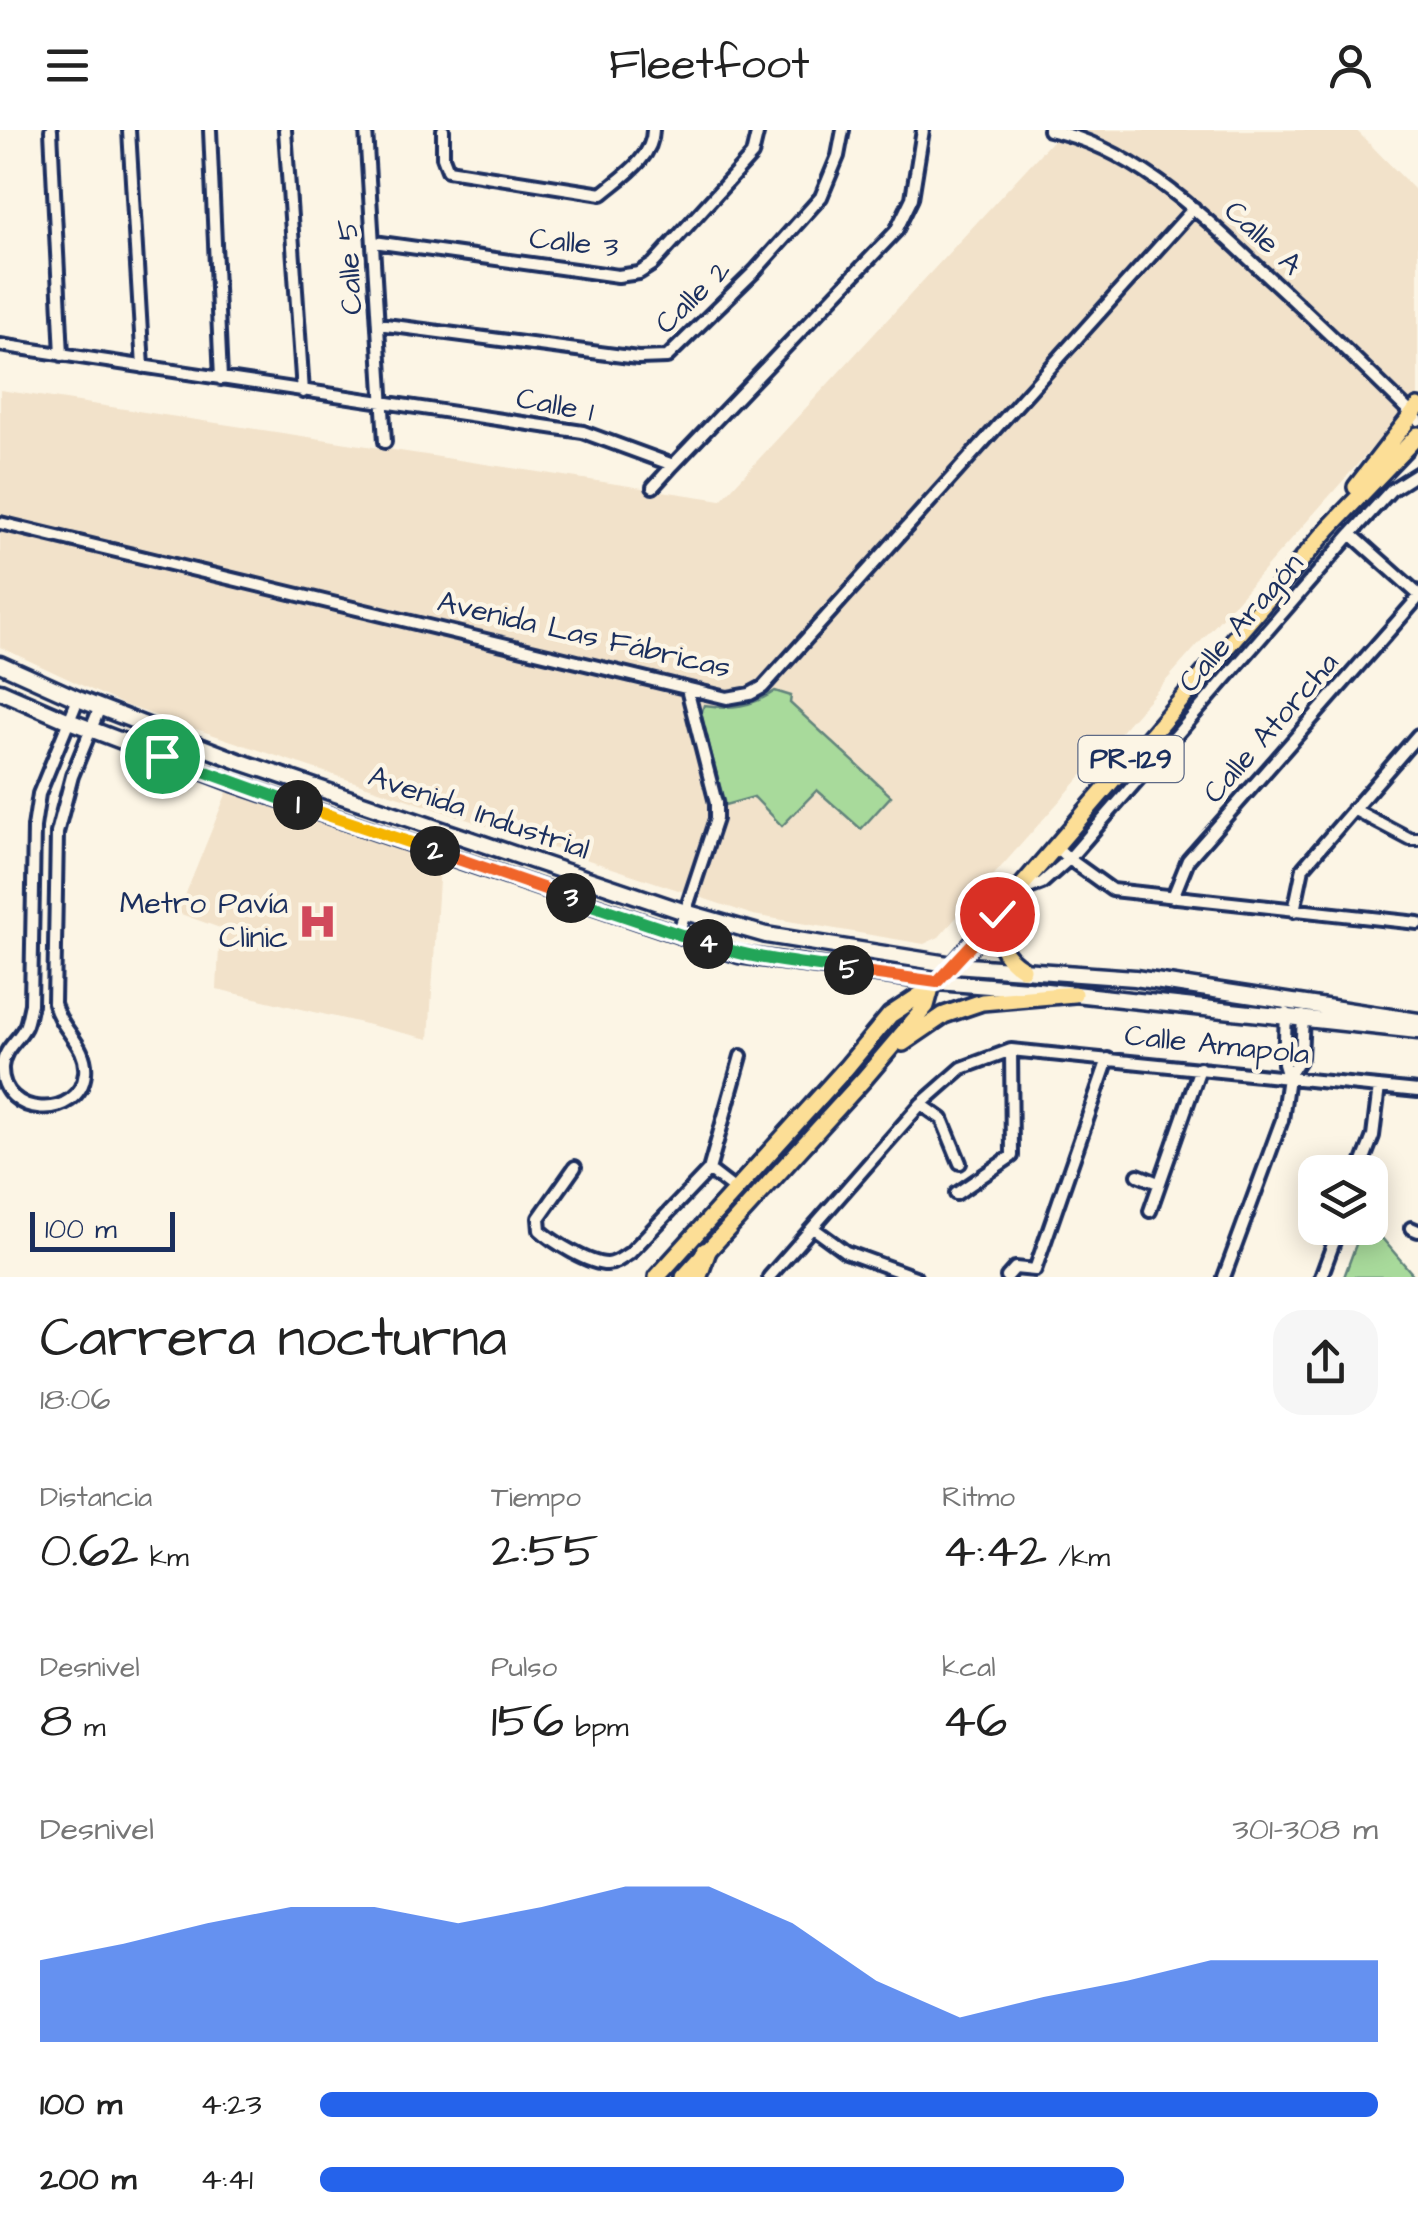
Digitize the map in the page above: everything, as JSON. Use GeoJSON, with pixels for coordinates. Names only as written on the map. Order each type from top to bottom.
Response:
{"type":"FeatureCollection","features":[{"type":"Feature","properties":{"kind":"highway"},"geometry":{"type":"LineString","coordinates":[[697,1277],[706,1252]]}},
{"type":"Feature","properties":{"kind":"main road","name":"PR-129"},"geometry":{"type":"LineString","coordinates":[[1329,528],[1416,414]]}},
{"type":"Feature","properties":{"kind":"main road","name":"PR-129"},"geometry":{"type":"LineString","coordinates":[[656,1277],[890,1014],[934,985],[954,965],[1329,528],[1418,434]]}},
{"type":"Feature","properties":{"kind":"main road"},"geometry":{"type":"LineString","coordinates":[[997,914],[1000,948],[1008,960],[1024,969]]}},
{"type":"Feature","properties":{"kind":"main road","name":"PR-129"},"geometry":{"type":"LineString","coordinates":[[684,1277],[863,1080],[926,1006],[934,985]]}},
{"type":"Feature","properties":{"kind":"main road"},"geometry":{"type":"LineString","coordinates":[[863,1080],[903,1043],[944,1014],[982,1002],[1074,994]]}},
{"type":"Feature","properties":{"kind":"street"},"geometry":{"type":"LineString","coordinates":[[52,130],[62,355]]}},
{"type":"Feature","properties":{"kind":"street"},"geometry":{"type":"LineString","coordinates":[[129,130],[144,367]]}},
{"type":"Feature","properties":{"kind":"street"},"geometry":{"type":"LineString","coordinates":[[210,130],[222,379]]}},
{"type":"Feature","properties":{"kind":"street"},"geometry":{"type":"LineString","coordinates":[[285,130],[303,392]]}},
{"type":"Feature","properties":{"kind":"street","name":"Calle 5"},"geometry":{"type":"LineString","coordinates":[[366,130],[384,442]]}},
{"type":"Feature","properties":{"kind":"street"},"geometry":{"type":"LineString","coordinates":[[443,130],[443,157],[448,170],[602,194],[640,162],[653,139],[652,130]]}},
{"type":"Feature","properties":{"kind":"street","name":"Calle 3"},"geometry":{"type":"LineString","coordinates":[[374,242],[618,276],[639,273],[654,264],[752,154],[758,130]]}},
{"type":"Feature","properties":{"kind":"street","name":"Calle 2"},"geometry":{"type":"LineString","coordinates":[[378,324],[638,358],[667,357],[755,271],[820,197],[838,156],[842,130]]}},
{"type":"Feature","properties":{"kind":"street"},"geometry":{"type":"LineString","coordinates":[[653,487],[896,230],[912,198],[922,130]]}},
{"type":"Feature","properties":{"kind":"street","name":"Calle A"},"geometry":{"type":"LineString","coordinates":[[1050,130],[1070,134],[1134,164],[1194,208],[1416,414]]}},
{"type":"Feature","properties":{"kind":"street","name":"Avenida Las Fábricas"},"geometry":{"type":"LineString","coordinates":[[0,523],[727,698],[750,694],[763,687],[1194,208]]}},
{"type":"Feature","properties":{"kind":"street","name":"Calle 1"},"geometry":{"type":"LineString","coordinates":[[0,346],[583,432],[672,465]]}},
{"type":"Feature","properties":{"kind":"street","name":"Calle Aragón"},"geometry":{"type":"LineString","coordinates":[[1017,892],[1042,883],[1068,860],[1351,534],[1391,490],[1418,473]]}},
{"type":"Feature","properties":{"kind":"street"},"geometry":{"type":"LineString","coordinates":[[1351,534],[1418,596]]}},
{"type":"Feature","properties":{"kind":"street","name":"Calle Atorcha"},"geometry":{"type":"LineString","coordinates":[[1173,897],[1188,860],[1418,596]]}},
{"type":"Feature","properties":{"kind":"street","name":"Avenida Industrial"},"geometry":{"type":"LineString","coordinates":[[0,664],[78,699],[242,762],[685,912],[766,935],[954,965],[1135,978],[1286,1002],[1303,1013]]}},
{"type":"Feature","properties":{"kind":"street"},"geometry":{"type":"LineString","coordinates":[[678,934],[716,818],[716,803],[687,688]]}},
{"type":"Feature","properties":{"kind":"street","name":"Avenida Industrial"},"geometry":{"type":"LineString","coordinates":[[0,691],[233,783],[758,958],[934,985],[1074,994],[1286,1018],[1303,1013]]}},
{"type":"Feature","properties":{"kind":"street"},"geometry":{"type":"LineString","coordinates":[[78,699],[40,794],[34,826],[31,1004],[25,1027],[12,1041],[1,1071],[6,1091],[19,1103],[36,1109],[67,1102],[79,1090],[85,1075],[78,1044],[58,1020],[54,1004],[55,860],[62,808],[100,707]]}},
{"type":"Feature","properties":{"kind":"street"},"geometry":{"type":"LineString","coordinates":[[1294,911],[1303,868],[1418,735]]}},
{"type":"Feature","properties":{"kind":"street"},"geometry":{"type":"LineString","coordinates":[[1353,809],[1418,839]]}},
{"type":"Feature","properties":{"kind":"street"},"geometry":{"type":"LineString","coordinates":[[1056,846],[1068,860],[1112,890],[1418,923]]}},
{"type":"Feature","properties":{"kind":"street"},"geometry":{"type":"LineString","coordinates":[[1286,1002],[1284,1064],[1288,1077]]}},
{"type":"Feature","properties":{"kind":"street"},"geometry":{"type":"LineString","coordinates":[[1303,1013],[1418,1021]]}},
{"type":"Feature","properties":{"kind":"street"},"geometry":{"type":"LineString","coordinates":[[1303,1013],[1418,1031]]}},
{"type":"Feature","properties":{"kind":"street"},"geometry":{"type":"LineString","coordinates":[[1224,1277],[1282,1120],[1288,1077],[1300,1057],[1303,1013]]}},
{"type":"Feature","properties":{"kind":"street"},"geometry":{"type":"LineString","coordinates":[[956,1194],[1012,1156],[1012,1050]]}},
{"type":"Feature","properties":{"kind":"street","name":"Calle Amapola"},"geometry":{"type":"LineString","coordinates":[[769,1277],[921,1104],[962,1068],[1012,1050],[1418,1090]]}},
{"type":"Feature","properties":{"kind":"street"},"geometry":{"type":"LineString","coordinates":[[574,1167],[540,1218],[540,1230],[554,1243],[606,1265],[630,1253],[709,1170],[741,1056]]}},
{"type":"Feature","properties":{"kind":"street"},"geometry":{"type":"LineString","coordinates":[[1007,1277],[1015,1268],[1034,1270],[1108,1059]]}},
{"type":"Feature","properties":{"kind":"street"},"geometry":{"type":"LineString","coordinates":[[1150,1211],[1200,1068]]}},
{"type":"Feature","properties":{"kind":"street"},"geometry":{"type":"LineString","coordinates":[[1366,1155],[1380,1087]]}},
{"type":"Feature","properties":{"kind":"street"},"geometry":{"type":"LineString","coordinates":[[921,1104],[942,1119],[960,1163]]}},
{"type":"Feature","properties":{"kind":"street"},"geometry":{"type":"LineString","coordinates":[[709,1170],[735,1190]]}},
{"type":"Feature","properties":{"kind":"street"},"geometry":{"type":"LineString","coordinates":[[1138,1175],[1158,1183]]}},
{"type":"Feature","properties":{"kind":"street"},"geometry":{"type":"LineString","coordinates":[[813,1228],[846,1252],[914,1277]]}},
{"type":"Feature","properties":{"kind":"street"},"geometry":{"type":"LineString","coordinates":[[1321,1277],[1333,1245]]}},
{"type":"Feature","properties":{"kind":"shaded area"},"geometry":{"type":"Polygon","coordinates":[[[1062,130],[1356,130],[1418,193],[1418,396],[939,937],[924,944],[753,915],[124,705],[0,647],[0,390],[721,500],[1062,130]]]}},
{"type":"Feature","properties":{"kind":"shaded area","name":"Metro Pavía Clinic"},"geometry":{"type":"Polygon","coordinates":[[[227,792],[440,864],[429,1039],[217,989],[220,928],[178,913],[227,792]]]}},
{"type":"Feature","properties":{"kind":"green space"},"geometry":{"type":"Polygon","coordinates":[[[775,691],[791,696],[790,703],[891,796],[861,829],[817,790],[782,826],[754,797],[725,805],[701,714],[704,705],[741,706],[775,691]]]}},
{"type":"Feature","properties":{"kind":"green space"},"geometry":{"type":"Polygon","coordinates":[[[1356,1245],[1388,1245],[1415,1277],[1344,1277],[1356,1245]]]}},
{"type":"Feature","properties":{"kind":"place","name":"Metro Pavía Clinic"},"geometry":{"type":"Point","coordinates":[318,921]}},
{"type":"Feature","properties":{"kind":"route"},"geometry":{"type":"LineString","coordinates":[[162,756],[739,954],[778,962],[937,982],[997,914]]}}]}
